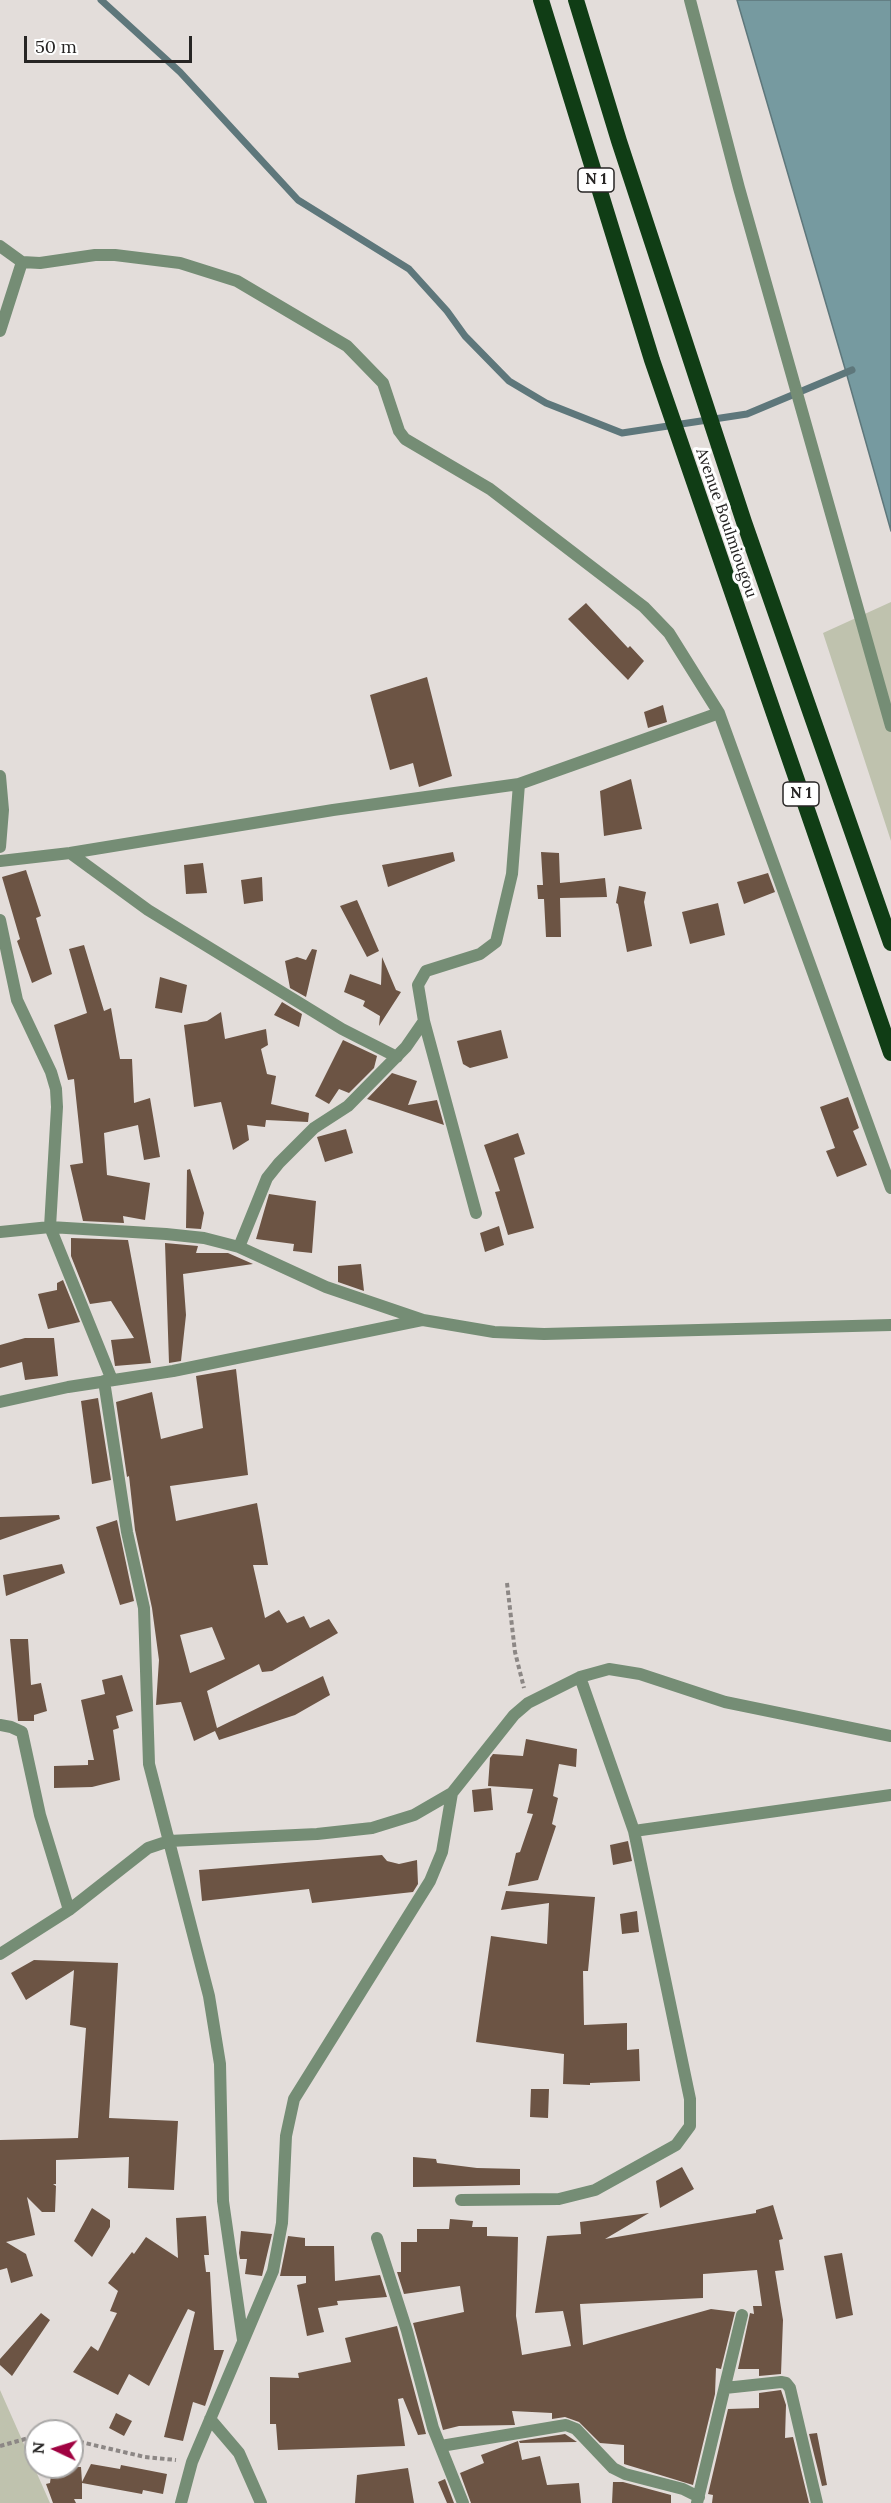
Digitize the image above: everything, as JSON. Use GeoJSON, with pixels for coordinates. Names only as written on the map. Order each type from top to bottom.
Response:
{"type":"FeatureCollection","features":[{"type":"Feature","properties":{"kind":"highway","name":"Avenue Boulmiougou"},"geometry":{"type":"LineString","coordinates":[[541,0],[652,360],[710,534],[891,1053]]}},
{"type":"Feature","properties":{"kind":"highway","name":"Avenue Boulmiougou"},"geometry":{"type":"LineString","coordinates":[[576,0],[593,62],[744,522],[891,943]]}},
{"type":"Feature","properties":{"kind":"street"},"geometry":{"type":"LineString","coordinates":[[690,0],[739,188],[891,726]]}},
{"type":"Feature","properties":{"kind":"street"},"geometry":{"type":"LineString","coordinates":[[0,246],[22,261],[40,263],[95,255],[115,255],[180,263],[237,281],[347,346],[383,383],[399,431],[405,439],[490,489],[644,607],[669,633],[719,713],[891,1188]]}},
{"type":"Feature","properties":{"kind":"street"},"geometry":{"type":"LineString","coordinates":[[0,331],[22,261]]}},
{"type":"Feature","properties":{"kind":"street"},"geometry":{"type":"LineString","coordinates":[[0,861],[70,853],[333,810],[519,784],[719,713]]}},
{"type":"Feature","properties":{"kind":"street"},"geometry":{"type":"LineString","coordinates":[[0,776],[3,810],[0,847]]}},
{"type":"Feature","properties":{"kind":"street"},"geometry":{"type":"LineString","coordinates":[[476,1213],[418,994],[420,977],[426,971],[480,954],[496,942],[512,874],[519,784]]}},
{"type":"Feature","properties":{"kind":"street"},"geometry":{"type":"LineString","coordinates":[[70,853],[148,910],[342,1029],[397,1057]]}},
{"type":"Feature","properties":{"kind":"street"},"geometry":{"type":"LineString","coordinates":[[0,920],[17,1000],[51,1072],[56,1089],[50,1227],[108,1380],[127,1532],[144,1608],[149,1764],[209,1996],[220,2064],[223,2201],[243,2340]]}},
{"type":"Feature","properties":{"kind":"street"},"geometry":{"type":"LineString","coordinates":[[239,1247],[267,1178],[279,1163],[314,1128],[348,1106],[397,1057],[424,1022]]}},
{"type":"Feature","properties":{"kind":"street"},"geometry":{"type":"LineString","coordinates":[[0,1232],[50,1227],[204,1238],[239,1247],[326,1287],[423,1320],[494,1332],[544,1334],[891,1325]]}},
{"type":"Feature","properties":{"kind":"street"},"geometry":{"type":"LineString","coordinates":[[0,1402],[108,1380],[173,1371],[423,1320]]}},
{"type":"Feature","properties":{"kind":"street"},"geometry":{"type":"LineString","coordinates":[[0,1954],[69,1910],[148,1848],[169,1841],[316,1834],[372,1828],[414,1815],[452,1793],[514,1715],[528,1703],[580,1677],[609,1669],[640,1674],[725,1702],[891,1736]]}},
{"type":"Feature","properties":{"kind":"street"},"geometry":{"type":"LineString","coordinates":[[461,2200],[558,2199],[595,2190],[676,2145],[690,2126],[690,2099],[634,1831],[580,1677]]}},
{"type":"Feature","properties":{"kind":"street"},"geometry":{"type":"LineString","coordinates":[[0,1725],[11,1726],[22,1732],[40,1815],[69,1910]]}},
{"type":"Feature","properties":{"kind":"street"},"geometry":{"type":"LineString","coordinates":[[181,2503],[192,2462],[273,2271],[282,2223],[286,2136],[294,2099],[430,1881],[442,1852],[452,1793]]}},
{"type":"Feature","properties":{"kind":"street"},"geometry":{"type":"LineString","coordinates":[[634,1831],[891,1796]]}},
{"type":"Feature","properties":{"kind":"street"},"geometry":{"type":"LineString","coordinates":[[377,2238],[441,2446],[463,2503]]}},
{"type":"Feature","properties":{"kind":"street"},"geometry":{"type":"LineString","coordinates":[[441,2446],[566,2425],[576,2429],[613,2468],[625,2474],[683,2489],[698,2500],[742,2315]]}},
{"type":"Feature","properties":{"kind":"street"},"geometry":{"type":"LineString","coordinates":[[725,2388],[786,2383],[790,2388],[818,2503]]}},
{"type":"Feature","properties":{"kind":"street"},"geometry":{"type":"LineString","coordinates":[[210,2419],[243,2459],[261,2503]]}},
{"type":"Feature","properties":{"kind":"path"},"geometry":{"type":"LineString","coordinates":[[507,1582],[517,1663],[528,1703]]}},
{"type":"Feature","properties":{"kind":"path"},"geometry":{"type":"LineString","coordinates":[[0,2446],[24,2439]]}},
{"type":"Feature","properties":{"kind":"path"},"geometry":{"type":"LineString","coordinates":[[84,2443],[146,2457],[192,2462]]}},
{"type":"Feature","properties":{"kind":"green space"},"geometry":{"type":"Polygon","coordinates":[[[891,602],[891,841],[823,633],[891,602]]]}},
{"type":"Feature","properties":{"kind":"green space"},"geometry":{"type":"Polygon","coordinates":[[[0,2390],[24,2444],[24,2479],[39,2479],[50,2503],[0,2503],[0,2390]]]}},
{"type":"Feature","properties":{"kind":"water"},"geometry":{"type":"Polygon","coordinates":[[[737,0],[891,0],[891,531],[846,372],[737,0]]]}},
{"type":"Feature","properties":{"kind":"building"},"geometry":{"type":"Polygon","coordinates":[[[586,603],[628,648],[630,646],[644,661],[628,680],[568,619],[586,603]]]}},
{"type":"Feature","properties":{"kind":"building"},"geometry":{"type":"Polygon","coordinates":[[[427,677],[452,776],[419,787],[413,763],[390,770],[370,695],[427,677]]]}},
{"type":"Feature","properties":{"kind":"building"},"geometry":{"type":"Polygon","coordinates":[[[663,705],[667,722],[648,728],[644,712],[663,705]]]}},
{"type":"Feature","properties":{"kind":"building"},"geometry":{"type":"Polygon","coordinates":[[[631,779],[642,829],[604,836],[600,791],[631,779]]]}},
{"type":"Feature","properties":{"kind":"building"},"geometry":{"type":"Polygon","coordinates":[[[453,852],[455,861],[388,887],[382,865],[453,852]]]}},
{"type":"Feature","properties":{"kind":"building"},"geometry":{"type":"Polygon","coordinates":[[[541,852],[559,853],[560,883],[605,878],[607,897],[560,898],[561,937],[546,937],[544,899],[538,899],[537,885],[543,885],[541,852]]]}},
{"type":"Feature","properties":{"kind":"building"},"geometry":{"type":"Polygon","coordinates":[[[203,863],[207,893],[186,894],[184,865],[203,863]]]}},
{"type":"Feature","properties":{"kind":"building"},"geometry":{"type":"Polygon","coordinates":[[[26,870],[41,916],[36,918],[52,974],[32,983],[17,941],[20,939],[2,877],[26,870]]]}},
{"type":"Feature","properties":{"kind":"building"},"geometry":{"type":"Polygon","coordinates":[[[768,873],[775,892],[744,904],[737,882],[768,873]]]}},
{"type":"Feature","properties":{"kind":"building"},"geometry":{"type":"Polygon","coordinates":[[[262,877],[263,901],[244,904],[241,880],[262,877]]]}},
{"type":"Feature","properties":{"kind":"building"},"geometry":{"type":"Polygon","coordinates":[[[619,886],[646,892],[644,902],[652,946],[627,952],[616,903],[619,886]]]}},
{"type":"Feature","properties":{"kind":"building"},"geometry":{"type":"Polygon","coordinates":[[[357,900],[379,951],[367,957],[340,906],[357,900]]]}},
{"type":"Feature","properties":{"kind":"building"},"geometry":{"type":"Polygon","coordinates":[[[718,903],[725,935],[690,944],[682,912],[718,903]]]}},
{"type":"Feature","properties":{"kind":"building"},"geometry":{"type":"Polygon","coordinates":[[[84,945],[104,1011],[111,1008],[120,1059],[132,1059],[134,1103],[150,1098],[160,1157],[144,1160],[138,1125],[104,1133],[107,1175],[150,1183],[145,1220],[123,1216],[124,1223],[83,1221],[70,1165],[83,1163],[74,1079],[68,1080],[54,1025],[87,1013],[69,949],[84,945]]]}},
{"type":"Feature","properties":{"kind":"building"},"geometry":{"type":"Polygon","coordinates":[[[312,949],[317,950],[306,997],[290,988],[285,961],[297,957],[306,960],[312,949]]]}},
{"type":"Feature","properties":{"kind":"building"},"geometry":{"type":"Polygon","coordinates":[[[382,957],[396,990],[401,992],[379,1026],[380,1016],[363,1006],[365,1001],[344,992],[350,974],[381,985],[382,957]]]}},
{"type":"Feature","properties":{"kind":"building"},"geometry":{"type":"Polygon","coordinates":[[[160,977],[187,985],[182,1013],[155,1008],[160,977]]]}},
{"type":"Feature","properties":{"kind":"building"},"geometry":{"type":"Polygon","coordinates":[[[282,1002],[302,1014],[299,1027],[274,1015],[282,1002]]]}},
{"type":"Feature","properties":{"kind":"building"},"geometry":{"type":"Polygon","coordinates":[[[221,1012],[225,1039],[266,1029],[268,1045],[261,1049],[267,1074],[276,1076],[271,1104],[309,1113],[308,1122],[266,1120],[265,1127],[247,1125],[249,1140],[233,1150],[221,1102],[194,1107],[184,1025],[207,1021],[221,1012]]]}},
{"type":"Feature","properties":{"kind":"building"},"geometry":{"type":"Polygon","coordinates":[[[501,1030],[508,1058],[470,1068],[463,1064],[457,1041],[501,1030]]]}},
{"type":"Feature","properties":{"kind":"building"},"geometry":{"type":"Polygon","coordinates":[[[343,1040],[377,1056],[374,1068],[349,1093],[339,1089],[329,1104],[315,1096],[343,1040]]]}},
{"type":"Feature","properties":{"kind":"building"},"geometry":{"type":"Polygon","coordinates":[[[392,1073],[417,1081],[408,1105],[437,1100],[444,1125],[367,1099],[392,1073]]]}},
{"type":"Feature","properties":{"kind":"building"},"geometry":{"type":"Polygon","coordinates":[[[848,1097],[859,1128],[853,1131],[867,1165],[837,1177],[826,1151],[835,1148],[820,1107],[848,1097]]]}},
{"type":"Feature","properties":{"kind":"building"},"geometry":{"type":"Polygon","coordinates":[[[346,1129],[353,1153],[325,1162],[317,1137],[346,1129]]]}},
{"type":"Feature","properties":{"kind":"building"},"geometry":{"type":"Polygon","coordinates":[[[518,1133],[525,1154],[514,1158],[534,1228],[508,1235],[495,1192],[500,1191],[484,1145],[518,1133]]]}},
{"type":"Feature","properties":{"kind":"building"},"geometry":{"type":"Polygon","coordinates":[[[190,1169],[204,1213],[201,1229],[186,1228],[187,1170],[190,1169]]]}},
{"type":"Feature","properties":{"kind":"building"},"geometry":{"type":"Polygon","coordinates":[[[269,1194],[316,1201],[312,1253],[293,1251],[294,1244],[256,1239],[269,1194]]]}},
{"type":"Feature","properties":{"kind":"building"},"geometry":{"type":"Polygon","coordinates":[[[499,1226],[504,1245],[485,1252],[480,1233],[499,1226]]]}},
{"type":"Feature","properties":{"kind":"building"},"geometry":{"type":"Polygon","coordinates":[[[71,1238],[128,1240],[151,1363],[115,1366],[111,1340],[134,1338],[111,1301],[90,1304],[71,1256],[71,1238]]]}},
{"type":"Feature","properties":{"kind":"building"},"geometry":{"type":"Polygon","coordinates":[[[165,1243],[198,1246],[196,1253],[228,1253],[253,1264],[183,1274],[186,1315],[181,1361],[169,1363],[165,1243]]]}},
{"type":"Feature","properties":{"kind":"building"},"geometry":{"type":"Polygon","coordinates":[[[361,1264],[364,1291],[338,1282],[338,1266],[361,1264]]]}},
{"type":"Feature","properties":{"kind":"building"},"geometry":{"type":"Polygon","coordinates":[[[63,1280],[80,1322],[48,1329],[38,1294],[57,1290],[57,1283],[63,1280]]]}},
{"type":"Feature","properties":{"kind":"building"},"geometry":{"type":"Polygon","coordinates":[[[25,1338],[54,1338],[58,1376],[25,1380],[22,1362],[0,1368],[0,1345],[25,1338]]]}},
{"type":"Feature","properties":{"kind":"building"},"geometry":{"type":"Polygon","coordinates":[[[236,1369],[248,1475],[170,1486],[176,1521],[257,1503],[268,1565],[253,1565],[265,1618],[279,1610],[287,1623],[304,1616],[310,1628],[329,1619],[338,1633],[272,1671],[262,1672],[259,1664],[207,1691],[217,1728],[323,1676],[330,1695],[295,1715],[219,1740],[215,1731],[194,1741],[181,1702],[156,1705],[159,1660],[152,1608],[135,1530],[129,1476],[127,1477],[116,1402],[152,1392],[161,1439],[203,1428],[196,1376],[236,1369]],[[212,1627],[180,1635],[190,1673],[225,1659],[212,1627]]]}},
{"type":"Feature","properties":{"kind":"building"},"geometry":{"type":"Polygon","coordinates":[[[98,1398],[111,1480],[92,1484],[81,1401],[98,1398]]]}},
{"type":"Feature","properties":{"kind":"building"},"geometry":{"type":"Polygon","coordinates":[[[59,1515],[60,1519],[0,1540],[0,1517],[59,1515]]]}},
{"type":"Feature","properties":{"kind":"building"},"geometry":{"type":"Polygon","coordinates":[[[117,1520],[134,1601],[120,1605],[96,1527],[117,1520]]]}},
{"type":"Feature","properties":{"kind":"building"},"geometry":{"type":"Polygon","coordinates":[[[62,1564],[65,1573],[6,1596],[3,1575],[62,1564]]]}},
{"type":"Feature","properties":{"kind":"building"},"geometry":{"type":"Polygon","coordinates":[[[10,1639],[28,1639],[31,1685],[41,1683],[47,1711],[34,1715],[34,1721],[18,1721],[10,1639]]]}},
{"type":"Feature","properties":{"kind":"building"},"geometry":{"type":"Polygon","coordinates":[[[122,1675],[133,1711],[116,1716],[119,1728],[113,1730],[120,1780],[92,1787],[54,1788],[54,1766],[88,1765],[88,1760],[94,1760],[81,1700],[105,1694],[102,1680],[122,1675]]]}},
{"type":"Feature","properties":{"kind":"building"},"geometry":{"type":"Polygon","coordinates":[[[526,1739],[577,1749],[576,1767],[559,1764],[553,1796],[558,1798],[552,1824],[556,1826],[538,1880],[508,1886],[516,1853],[520,1852],[533,1814],[527,1813],[533,1789],[488,1786],[490,1758],[493,1754],[523,1756],[526,1739]]]}},
{"type":"Feature","properties":{"kind":"building"},"geometry":{"type":"Polygon","coordinates":[[[491,1788],[493,1810],[474,1812],[472,1790],[491,1788]]]}},
{"type":"Feature","properties":{"kind":"building"},"geometry":{"type":"Polygon","coordinates":[[[628,1841],[632,1861],[613,1865],[610,1845],[628,1841]]]}},
{"type":"Feature","properties":{"kind":"building"},"geometry":{"type":"Polygon","coordinates":[[[382,1855],[387,1861],[399,1864],[417,1860],[418,1884],[413,1892],[312,1903],[309,1889],[202,1901],[199,1870],[382,1855]]]}},
{"type":"Feature","properties":{"kind":"building"},"geometry":{"type":"Polygon","coordinates":[[[506,1891],[595,1897],[588,1971],[583,1971],[584,2025],[627,2023],[627,2050],[639,2049],[640,2081],[590,2083],[590,2085],[563,2084],[564,2054],[476,2042],[491,1936],[547,1944],[549,1903],[501,1910],[506,1891]]]}},
{"type":"Feature","properties":{"kind":"building"},"geometry":{"type":"Polygon","coordinates":[[[637,1911],[639,1932],[622,1934],[620,1914],[637,1911]]]}},
{"type":"Feature","properties":{"kind":"building"},"geometry":{"type":"Polygon","coordinates":[[[34,1960],[118,1963],[109,2118],[178,2121],[174,2190],[128,2188],[129,2157],[56,2160],[56,2184],[53,2184],[56,2186],[55,2212],[42,2212],[27,2197],[35,2235],[6,2242],[26,2254],[33,2276],[11,2283],[7,2268],[0,2270],[0,2140],[78,2138],[86,2028],[70,2025],[74,1970],[26,2000],[11,1973],[34,1960]]]}},
{"type":"Feature","properties":{"kind":"building"},"geometry":{"type":"Polygon","coordinates":[[[531,2089],[549,2089],[548,2118],[530,2117],[531,2089]]]}},
{"type":"Feature","properties":{"kind":"building"},"geometry":{"type":"Polygon","coordinates":[[[413,2157],[436,2159],[437,2163],[477,2168],[520,2169],[520,2185],[413,2187],[413,2157]]]}},
{"type":"Feature","properties":{"kind":"building"},"geometry":{"type":"Polygon","coordinates":[[[682,2167],[694,2189],[660,2208],[656,2181],[682,2167]]]}},
{"type":"Feature","properties":{"kind":"building"},"geometry":{"type":"Polygon","coordinates":[[[773,2205],[783,2239],[779,2240],[784,2270],[775,2271],[783,2320],[781,2374],[759,2376],[759,2369],[738,2369],[750,2313],[754,2314],[753,2306],[762,2306],[757,2270],[703,2274],[703,2298],[580,2304],[583,2345],[711,2309],[735,2312],[721,2369],[716,2368],[715,2394],[693,2485],[624,2464],[624,2445],[600,2443],[579,2422],[565,2417],[552,2419],[552,2413],[512,2411],[515,2425],[459,2426],[443,2430],[413,2323],[464,2312],[460,2286],[404,2294],[397,2272],[401,2272],[401,2242],[417,2242],[417,2229],[449,2229],[450,2219],[473,2221],[472,2227],[487,2227],[487,2236],[518,2237],[516,2316],[522,2355],[571,2346],[563,2311],[535,2313],[547,2236],[581,2234],[580,2222],[649,2213],[605,2239],[756,2213],[756,2210],[773,2205]]]}},
{"type":"Feature","properties":{"kind":"building"},"geometry":{"type":"Polygon","coordinates":[[[92,2208],[110,2220],[110,2227],[92,2257],[74,2241],[92,2208]]]}},
{"type":"Feature","properties":{"kind":"building"},"geometry":{"type":"Polygon","coordinates":[[[206,2216],[209,2255],[204,2255],[206,2272],[210,2272],[214,2350],[224,2350],[205,2406],[193,2402],[183,2441],[164,2437],[195,2312],[188,2309],[149,2386],[129,2374],[118,2395],[73,2372],[91,2346],[98,2351],[117,2313],[110,2311],[118,2291],[108,2283],[132,2252],[134,2254],[146,2237],[178,2258],[176,2218],[206,2216]]]}},
{"type":"Feature","properties":{"kind":"building"},"geometry":{"type":"Polygon","coordinates":[[[241,2231],[272,2234],[262,2276],[245,2274],[247,2259],[240,2259],[239,2253],[241,2231]]]}},
{"type":"Feature","properties":{"kind":"building"},"geometry":{"type":"Polygon","coordinates":[[[288,2236],[305,2238],[305,2246],[334,2246],[335,2281],[380,2275],[387,2297],[337,2301],[338,2305],[318,2308],[324,2332],[307,2336],[297,2285],[306,2283],[306,2276],[280,2276],[288,2236]]]}},
{"type":"Feature","properties":{"kind":"building"},"geometry":{"type":"Polygon","coordinates":[[[842,2253],[853,2315],[836,2319],[824,2256],[842,2253]]]}},
{"type":"Feature","properties":{"kind":"building"},"geometry":{"type":"Polygon","coordinates":[[[41,2313],[50,2320],[12,2376],[0,2365],[0,2359],[41,2313]]]}},
{"type":"Feature","properties":{"kind":"building"},"geometry":{"type":"Polygon","coordinates":[[[397,2326],[426,2434],[418,2435],[403,2398],[398,2399],[405,2446],[278,2450],[276,2424],[270,2424],[270,2377],[299,2378],[298,2373],[351,2362],[345,2338],[397,2326]]]}},
{"type":"Feature","properties":{"kind":"building"},"geometry":{"type":"Polygon","coordinates":[[[781,2390],[786,2405],[785,2438],[793,2437],[809,2503],[712,2503],[713,2495],[708,2494],[728,2409],[759,2408],[759,2393],[781,2390]]]}},
{"type":"Feature","properties":{"kind":"building"},"geometry":{"type":"Polygon","coordinates":[[[116,2413],[132,2421],[124,2436],[109,2428],[116,2413]]]}},
{"type":"Feature","properties":{"kind":"building"},"geometry":{"type":"Polygon","coordinates":[[[817,2433],[827,2485],[822,2486],[809,2434],[817,2433]]]}},
{"type":"Feature","properties":{"kind":"building"},"geometry":{"type":"Polygon","coordinates":[[[565,2434],[577,2442],[520,2443],[519,2441],[565,2434]]]}},
{"type":"Feature","properties":{"kind":"building"},"geometry":{"type":"Polygon","coordinates":[[[518,2441],[522,2460],[540,2456],[547,2485],[579,2483],[581,2503],[471,2503],[460,2473],[484,2463],[481,2455],[518,2441]]]}},
{"type":"Feature","properties":{"kind":"building"},"geometry":{"type":"Polygon","coordinates":[[[91,2464],[120,2469],[121,2465],[167,2474],[163,2494],[143,2490],[142,2494],[82,2483],[82,2499],[74,2499],[76,2503],[53,2503],[46,2484],[50,2483],[50,2479],[82,2479],[82,2482],[91,2464]]]}},
{"type":"Feature","properties":{"kind":"building"},"geometry":{"type":"Polygon","coordinates":[[[408,2468],[414,2503],[355,2503],[357,2475],[408,2468]]]}},
{"type":"Feature","properties":{"kind":"building"},"geometry":{"type":"Polygon","coordinates":[[[445,2479],[454,2503],[447,2503],[438,2482],[445,2479]]]}},
{"type":"Feature","properties":{"kind":"building"},"geometry":{"type":"Polygon","coordinates":[[[613,2482],[623,2482],[671,2495],[671,2503],[612,2503],[613,2482]]]}},
{"type":"Feature","properties":{"kind":"waterway"},"geometry":{"type":"LineString","coordinates":[[101,0],[180,72],[298,200],[409,269],[447,311],[465,336],[509,381],[546,403],[622,433],[747,414],[852,370]]}}]}
